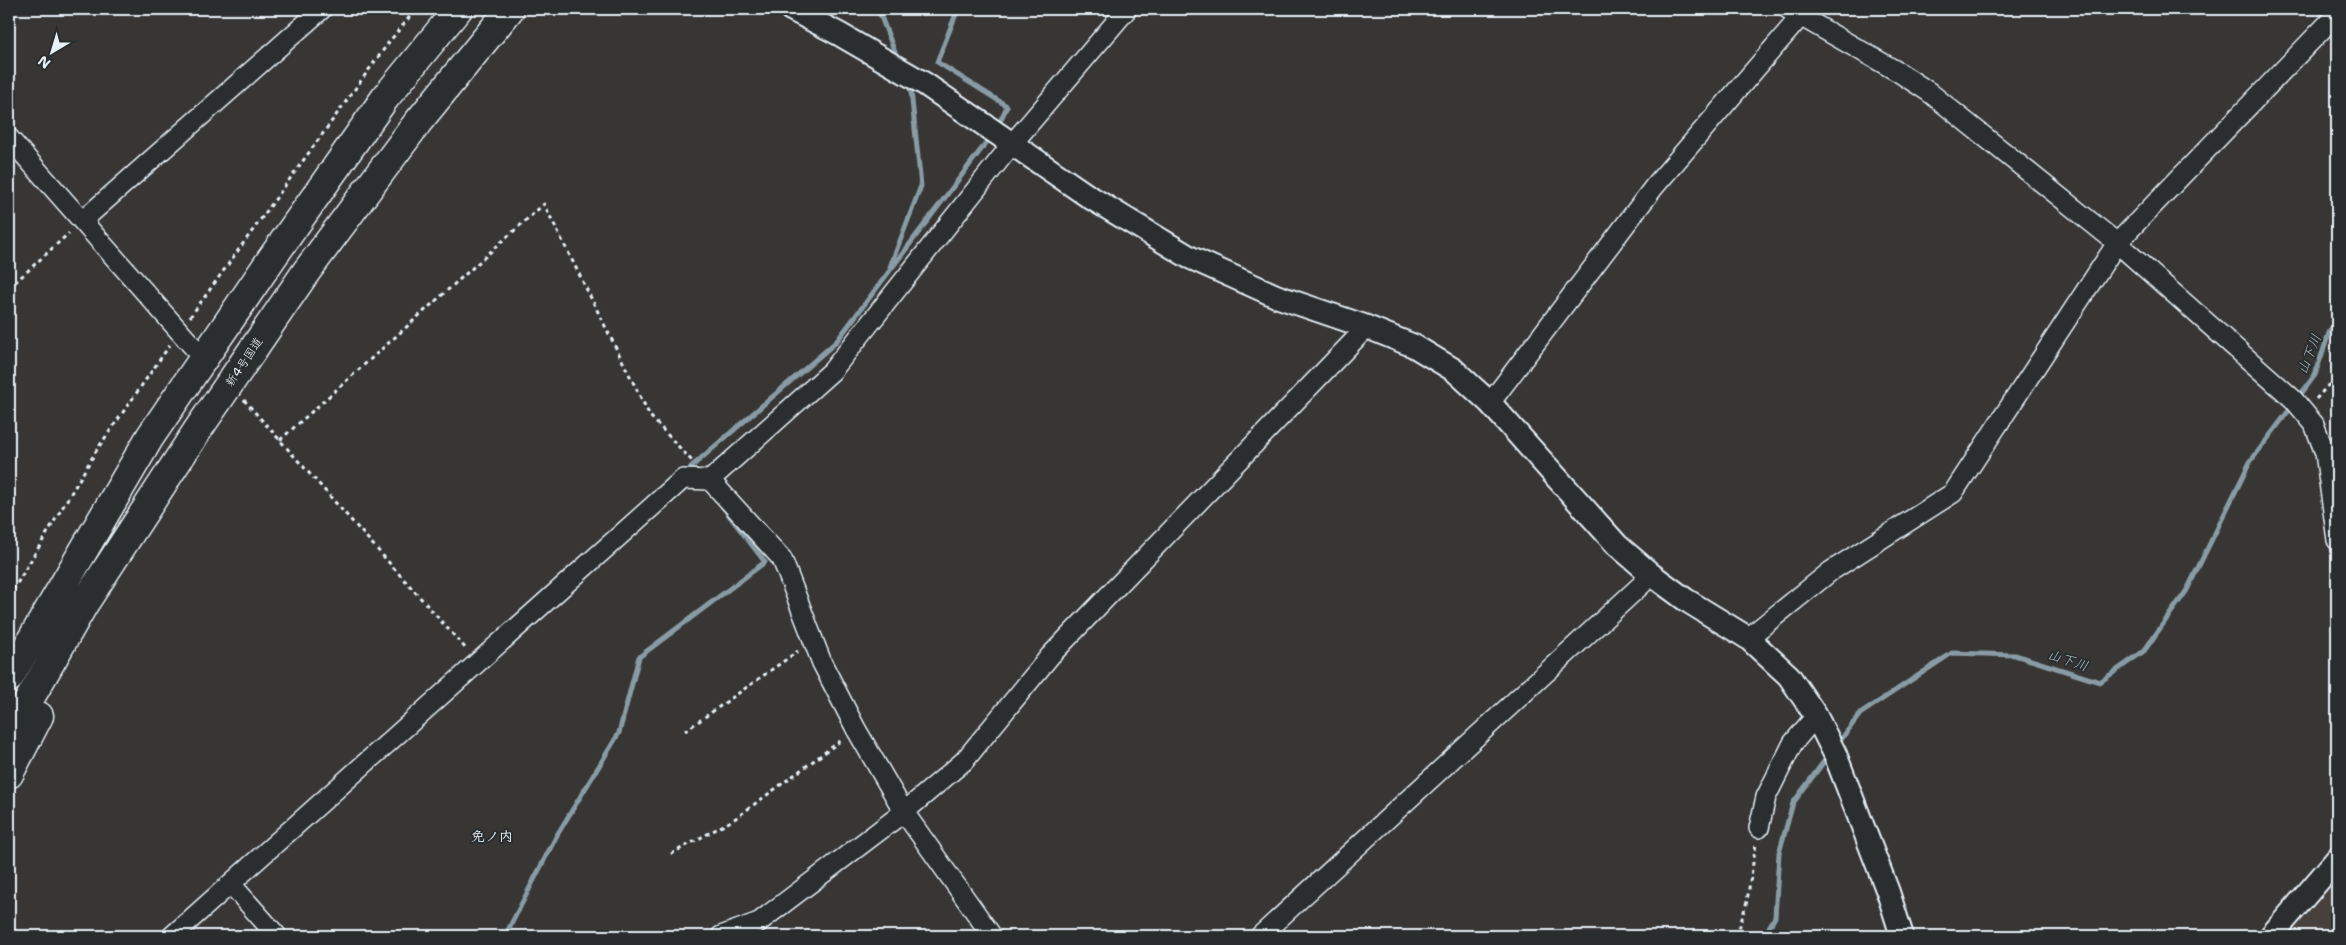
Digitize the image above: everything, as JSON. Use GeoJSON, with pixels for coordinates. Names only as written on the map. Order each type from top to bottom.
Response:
{"type":"FeatureCollection","features":[{"type":"Feature","properties":{"kind":"highway"},"geometry":{"type":"LineString","coordinates":[[9,645],[72,542],[150,437],[385,98],[458,9]]}},
{"type":"Feature","properties":{"kind":"highway","name":"新4号国道"},"geometry":{"type":"LineString","coordinates":[[9,735],[84,604],[197,432],[306,272],[418,122],[510,9]]}},
{"type":"Feature","properties":{"kind":"highway"},"geometry":{"type":"LineString","coordinates":[[9,678],[150,437]]}},
{"type":"Feature","properties":{"kind":"highway"},"geometry":{"type":"LineString","coordinates":[[9,774],[69,657],[84,604]]}},
{"type":"Feature","properties":{"kind":"street"},"geometry":{"type":"LineString","coordinates":[[82,221],[322,9]]}},
{"type":"Feature","properties":{"kind":"street"},"geometry":{"type":"LineString","coordinates":[[791,9],[839,34],[924,84],[1088,196],[1189,258],[1276,296],[1367,327],[1414,346],[1454,370],[1490,402],[1617,545],[1652,575],[1686,600],[1748,638],[1790,676],[1816,716],[1835,754],[1888,892],[1902,936]]}},
{"type":"Feature","properties":{"kind":"street"},"geometry":{"type":"LineString","coordinates":[[172,936],[683,479],[710,480],[832,371],[1012,144],[1127,9]]}},
{"type":"Feature","properties":{"kind":"street"},"geometry":{"type":"LineString","coordinates":[[1490,402],[1654,187],[1794,13],[1900,73],[1929,92],[2117,243],[2294,399],[2314,424],[2325,453],[2337,540]]}},
{"type":"Feature","properties":{"kind":"street"},"geometry":{"type":"LineString","coordinates":[[1748,638],[1831,571],[1953,493],[2117,243],[2337,14]]}},
{"type":"Feature","properties":{"kind":"street"},"geometry":{"type":"LineString","coordinates":[[9,138],[203,358]]}},
{"type":"Feature","properties":{"kind":"street"},"geometry":{"type":"LineString","coordinates":[[721,936],[759,922],[904,812],[964,761],[1050,656],[1367,327]]}},
{"type":"Feature","properties":{"kind":"street"},"geometry":{"type":"LineString","coordinates":[[710,480],[782,560],[822,664],[856,729],[904,812],[992,936]]}},
{"type":"Feature","properties":{"kind":"street"},"geometry":{"type":"LineString","coordinates":[[1260,936],[1652,575]]}},
{"type":"Feature","properties":{"kind":"street"},"geometry":{"type":"LineString","coordinates":[[1759,828],[1766,797],[1792,743],[1816,716]]}},
{"type":"Feature","properties":{"kind":"street"},"geometry":{"type":"LineString","coordinates":[[2271,936],[2337,859]]}},
{"type":"Feature","properties":{"kind":"street"},"geometry":{"type":"LineString","coordinates":[[231,884],[277,936]]}},
{"type":"Feature","properties":{"kind":"path"},"geometry":{"type":"LineString","coordinates":[[9,597],[98,448],[179,332],[389,42],[416,9]]}},
{"type":"Feature","properties":{"kind":"path"},"geometry":{"type":"LineString","coordinates":[[280,440],[544,204],[650,416],[710,480]]}},
{"type":"Feature","properties":{"kind":"path"},"geometry":{"type":"LineString","coordinates":[[9,288],[82,221]]}},
{"type":"Feature","properties":{"kind":"path"},"geometry":{"type":"LineString","coordinates":[[2304,412],[2337,375]]}},
{"type":"Feature","properties":{"kind":"path"},"geometry":{"type":"LineString","coordinates":[[251,406],[478,663]]}},
{"type":"Feature","properties":{"kind":"path"},"geometry":{"type":"LineString","coordinates":[[686,731],[813,640]]}},
{"type":"Feature","properties":{"kind":"path"},"geometry":{"type":"LineString","coordinates":[[671,854],[733,820],[856,729]]}},
{"type":"Feature","properties":{"kind":"path"},"geometry":{"type":"LineString","coordinates":[[1737,936],[1746,901],[1759,828]]}},
{"type":"Feature","properties":{"kind":"shaded area"},"geometry":{"type":"Polygon","coordinates":[[[2337,874],[2337,936],[2284,936],[2337,874]]]}},
{"type":"Feature","properties":{"kind":"waterway"},"geometry":{"type":"LineString","coordinates":[[878,9],[898,60]]}},
{"type":"Feature","properties":{"kind":"waterway"},"geometry":{"type":"LineString","coordinates":[[958,9],[937,62],[1007,106],[998,126]]}},
{"type":"Feature","properties":{"kind":"waterway"},"geometry":{"type":"LineString","coordinates":[[890,267],[921,186],[911,91],[907,82]]}},
{"type":"Feature","properties":{"kind":"waterway"},"geometry":{"type":"LineString","coordinates":[[697,474],[691,467],[836,342],[992,135]]}},
{"type":"Feature","properties":{"kind":"waterway","name":"山下川"},"geometry":{"type":"LineString","coordinates":[[2298,398],[2315,375],[2330,330],[2337,324]]}},
{"type":"Feature","properties":{"kind":"waterway","name":"山下川"},"geometry":{"type":"LineString","coordinates":[[1837,745],[1860,714],[1952,653],[2015,655],[2100,682],[2144,651],[2187,590],[2250,462],[2293,405]]}},
{"type":"Feature","properties":{"kind":"waterway"},"geometry":{"type":"LineString","coordinates":[[505,936],[557,835],[619,733],[639,657],[765,562],[722,506]]}},
{"type":"Feature","properties":{"kind":"waterway","name":"山下川"},"geometry":{"type":"LineString","coordinates":[[1764,936],[1775,917],[1779,853],[1793,803],[1828,756]]}},
{"type":"Feature","properties":{"kind":"district","name":"免ノ内"},"geometry":{"type":"Point","coordinates":[492,836]}}]}
